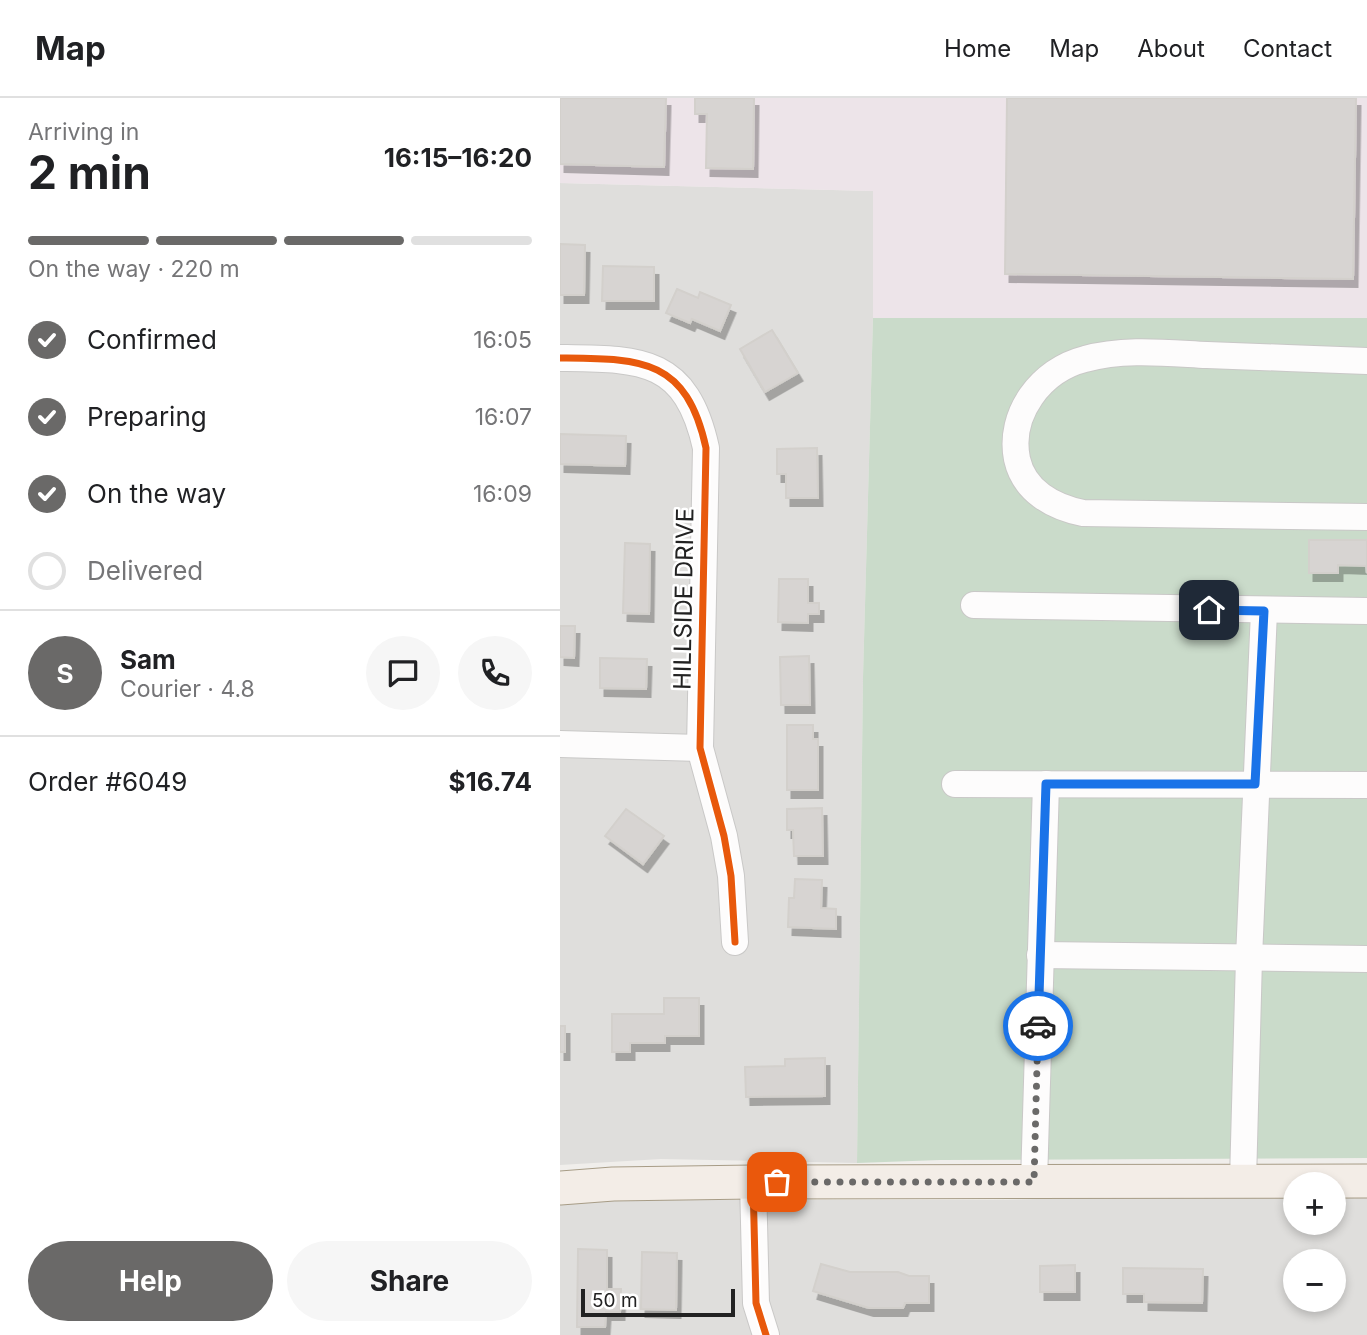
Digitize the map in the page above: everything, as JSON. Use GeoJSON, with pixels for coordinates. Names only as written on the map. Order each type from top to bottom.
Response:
{"type":"FeatureCollection","features":[{"type":"Feature","properties":{"kind":"main road"},"geometry":{"type":"LineString","coordinates":[[560,1188],[613,1184],[753,1182],[1367,1181]]}},
{"type":"Feature","properties":{"kind":"street"},"geometry":{"type":"LineString","coordinates":[[1367,361],[1153,353],[1117,353],[1083,359],[1055,373],[1032,394],[1019,417],[1014,444],[1019,470],[1036,492],[1059,508],[1083,513],[1367,517]]}},
{"type":"Feature","properties":{"kind":"street","name":"HILLSIDE DRIVE"},"geometry":{"type":"LineString","coordinates":[[560,358],[620,359],[659,370],[676,383],[690,400],[700,424],[705,448],[700,748],[724,836],[731,876],[735,942]]}},
{"type":"Feature","properties":{"kind":"street"},"geometry":{"type":"LineString","coordinates":[[974,605],[1367,611]]}},
{"type":"Feature","properties":{"kind":"street"},"geometry":{"type":"LineString","coordinates":[[1243,1181],[1255,784],[1264,611]]}},
{"type":"Feature","properties":{"kind":"street"},"geometry":{"type":"LineString","coordinates":[[560,744],[700,748]]}},
{"type":"Feature","properties":{"kind":"street"},"geometry":{"type":"LineString","coordinates":[[955,784],[1367,785]]}},
{"type":"Feature","properties":{"kind":"street"},"geometry":{"type":"LineString","coordinates":[[1034,1182],[1046,784]]}},
{"type":"Feature","properties":{"kind":"street"},"geometry":{"type":"LineString","coordinates":[[1040,956],[1367,959]]}},
{"type":"Feature","properties":{"kind":"street"},"geometry":{"type":"LineString","coordinates":[[753,1182],[757,1331]]}},
{"type":"Feature","properties":{"kind":"shaded area"},"geometry":{"type":"Polygon","coordinates":[[[560,98],[1367,98],[1367,318],[873,318],[873,191],[560,183],[560,98]]]}},
{"type":"Feature","properties":{"kind":"shaded area"},"geometry":{"type":"Polygon","coordinates":[[[560,183],[873,191],[857,1163],[661,1159],[560,1165],[560,183]]]}},
{"type":"Feature","properties":{"kind":"shaded area"},"geometry":{"type":"Polygon","coordinates":[[[1346,1192],[1367,1192],[1367,1335],[560,1335],[560,1204],[633,1200],[993,1200],[1283,1193],[1283,1235],[1346,1235],[1346,1192]]]}},
{"type":"Feature","properties":{"kind":"green space"},"geometry":{"type":"Polygon","coordinates":[[[873,318],[1367,318],[1367,1158],[940,1160],[857,1163],[863,677],[873,318]]]}},
{"type":"Feature","properties":{"kind":"building"},"geometry":{"type":"Polygon","coordinates":[[[560,98],[666,98],[664,167],[560,164],[560,98]]]}},
{"type":"Feature","properties":{"kind":"building"},"geometry":{"type":"Polygon","coordinates":[[[695,98],[754,98],[753,169],[706,168],[707,114],[695,114],[695,98]]]}},
{"type":"Feature","properties":{"kind":"building"},"geometry":{"type":"Polygon","coordinates":[[[1007,98],[1356,98],[1353,279],[1005,274],[1007,98]]]}},
{"type":"Feature","properties":{"kind":"building"},"geometry":{"type":"Polygon","coordinates":[[[560,244],[585,245],[584,295],[560,295],[560,244]]]}},
{"type":"Feature","properties":{"kind":"building"},"geometry":{"type":"Polygon","coordinates":[[[603,266],[654,267],[654,301],[602,301],[603,266]]]}},
{"type":"Feature","properties":{"kind":"building"},"geometry":{"type":"Polygon","coordinates":[[[677,289],[698,298],[700,292],[731,305],[720,331],[692,319],[690,323],[666,313],[677,289]]]}},
{"type":"Feature","properties":{"kind":"building"},"geometry":{"type":"Polygon","coordinates":[[[772,330],[798,373],[765,392],[740,349],[772,330]]]}},
{"type":"Feature","properties":{"kind":"building"},"geometry":{"type":"Polygon","coordinates":[[[560,434],[626,436],[625,466],[560,464],[560,434]]]}},
{"type":"Feature","properties":{"kind":"building"},"geometry":{"type":"Polygon","coordinates":[[[817,448],[818,498],[786,498],[786,474],[777,474],[777,449],[817,448]]]}},
{"type":"Feature","properties":{"kind":"building"},"geometry":{"type":"Polygon","coordinates":[[[1309,540],[1367,540],[1367,573],[1366,566],[1338,565],[1338,573],[1309,573],[1309,540]]]}},
{"type":"Feature","properties":{"kind":"building"},"geometry":{"type":"Polygon","coordinates":[[[625,543],[650,544],[649,614],[623,613],[625,543]]]}},
{"type":"Feature","properties":{"kind":"building"},"geometry":{"type":"Polygon","coordinates":[[[779,579],[808,579],[808,603],[819,603],[819,614],[808,614],[808,623],[778,622],[779,579]]]}},
{"type":"Feature","properties":{"kind":"building"},"geometry":{"type":"Polygon","coordinates":[[[560,626],[575,626],[574,658],[560,657],[560,626]]]}},
{"type":"Feature","properties":{"kind":"building"},"geometry":{"type":"Polygon","coordinates":[[[809,656],[810,705],[781,705],[780,657],[809,656]]]}},
{"type":"Feature","properties":{"kind":"building"},"geometry":{"type":"Polygon","coordinates":[[[600,658],[647,659],[646,689],[600,688],[600,658]]]}},
{"type":"Feature","properties":{"kind":"building"},"geometry":{"type":"Polygon","coordinates":[[[787,725],[813,725],[813,739],[818,739],[818,790],[787,790],[787,725]]]}},
{"type":"Feature","properties":{"kind":"building"},"geometry":{"type":"Polygon","coordinates":[[[822,808],[823,856],[794,856],[793,830],[787,830],[787,809],[822,808]]]}},
{"type":"Feature","properties":{"kind":"building"},"geometry":{"type":"Polygon","coordinates":[[[626,809],[664,836],[643,864],[605,836],[626,809]]]}},
{"type":"Feature","properties":{"kind":"building"},"geometry":{"type":"Polygon","coordinates":[[[795,879],[822,880],[821,908],[836,909],[836,929],[788,927],[789,898],[794,898],[795,879]]]}},
{"type":"Feature","properties":{"kind":"building"},"geometry":{"type":"Polygon","coordinates":[[[664,998],[699,998],[699,1036],[665,1036],[665,1043],[630,1043],[630,1052],[612,1052],[612,1014],[664,1014],[664,998]]]}},
{"type":"Feature","properties":{"kind":"building"},"geometry":{"type":"Polygon","coordinates":[[[560,1026],[565,1026],[565,1052],[560,1052],[560,1026]]]}},
{"type":"Feature","properties":{"kind":"building"},"geometry":{"type":"Polygon","coordinates":[[[825,1058],[825,1096],[746,1097],[745,1067],[785,1066],[785,1059],[825,1058]]]}},
{"type":"Feature","properties":{"kind":"building"},"geometry":{"type":"Polygon","coordinates":[[[578,1249],[607,1250],[607,1289],[621,1289],[620,1312],[606,1312],[605,1327],[577,1327],[578,1249]]]}},
{"type":"Feature","properties":{"kind":"building"},"geometry":{"type":"Polygon","coordinates":[[[642,1252],[677,1253],[676,1310],[641,1309],[642,1252]]]}},
{"type":"Feature","properties":{"kind":"building"},"geometry":{"type":"Polygon","coordinates":[[[821,1264],[850,1272],[898,1272],[909,1276],[929,1276],[929,1303],[905,1303],[903,1308],[869,1308],[813,1291],[821,1264]]]}},
{"type":"Feature","properties":{"kind":"building"},"geometry":{"type":"Polygon","coordinates":[[[1075,1265],[1075,1292],[1040,1292],[1040,1266],[1075,1265]]]}},
{"type":"Feature","properties":{"kind":"building"},"geometry":{"type":"Polygon","coordinates":[[[1123,1268],[1203,1269],[1202,1303],[1144,1302],[1144,1294],[1123,1294],[1123,1268]]]}},
{"type":"Feature","properties":{"kind":"cycle path"},"geometry":{"type":"LineString","coordinates":[[560,358],[614,360],[656,369],[672,380],[686,396],[697,418],[706,448],[700,748],[724,836],[731,876],[735,942]]}},
{"type":"Feature","properties":{"kind":"cycle path"},"geometry":{"type":"LineString","coordinates":[[753,1182],[756,1303],[766,1335]]}},
{"type":"Feature","properties":{"kind":"way so far"},"geometry":{"type":"LineString","coordinates":[[777,1182],[1034,1182],[1038,1026]]}},
{"type":"Feature","properties":{"kind":"route"},"geometry":{"type":"LineString","coordinates":[[1038,1026],[1046,784],[1255,784],[1264,611],[1209,610]]}}]}
